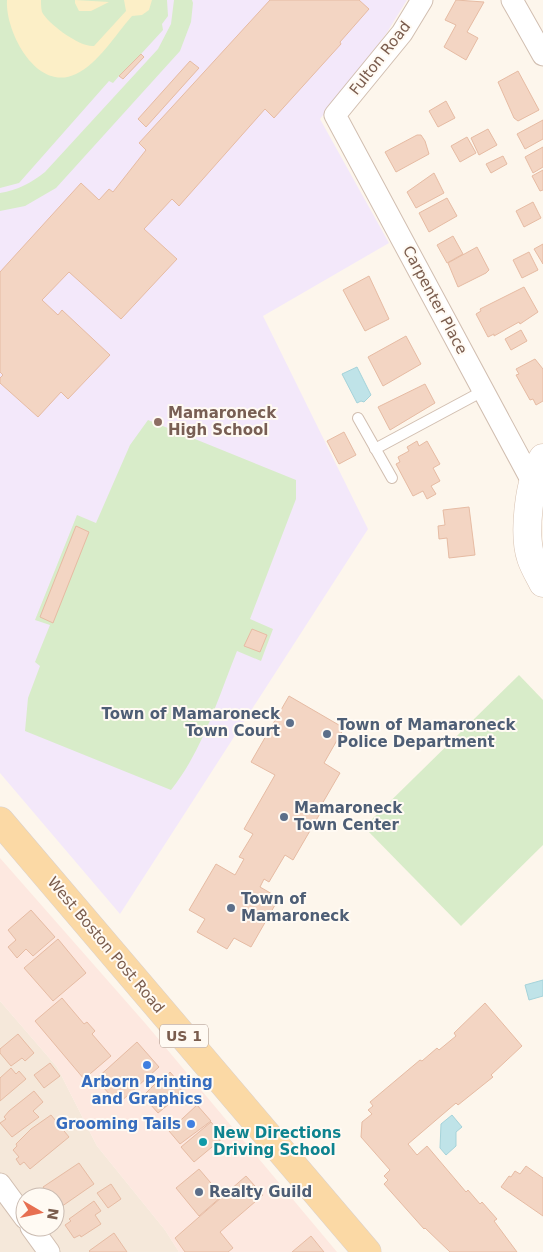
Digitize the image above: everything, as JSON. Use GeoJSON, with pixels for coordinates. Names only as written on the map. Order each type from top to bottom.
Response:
{"type":"FeatureCollection","features":[{"type":"Feature","properties":{"kind":"main road","name":"West Boston Post Road"},"geometry":{"type":"LineString","coordinates":[[0,821],[367,1252]]}},
{"type":"Feature","properties":{"kind":"street","name":"Fulton Road"},"geometry":{"type":"LineString","coordinates":[[336,115],[402,33],[422,0]]}},
{"type":"Feature","properties":{"kind":"street"},"geometry":{"type":"LineString","coordinates":[[512,0],[543,55]]}},
{"type":"Feature","properties":{"kind":"street","name":"Carpenter Place"},"geometry":{"type":"LineString","coordinates":[[336,115],[534,485]]}},
{"type":"Feature","properties":{"kind":"street"},"geometry":{"type":"LineString","coordinates":[[543,458],[534,485],[528,533],[531,557],[543,583]]}},
{"type":"Feature","properties":{"kind":"street"},"geometry":{"type":"LineString","coordinates":[[0,1184],[15,1204]]}},
{"type":"Feature","properties":{"kind":"street"},"geometry":{"type":"LineString","coordinates":[[39,1237],[50,1252]]}},
{"type":"Feature","properties":{"kind":"lane"},"geometry":{"type":"LineString","coordinates":[[375,449],[483,391]]}},
{"type":"Feature","properties":{"kind":"lane"},"geometry":{"type":"LineString","coordinates":[[358,418],[392,478]]}},
{"type":"Feature","properties":{"kind":"shaded area","name":"Mamaroneck High School"},"geometry":{"type":"Polygon","coordinates":[[[0,0],[407,0],[386,34],[320,119],[389,243],[263,316],[368,529],[120,914],[0,773],[0,0]]]}},
{"type":"Feature","properties":{"kind":"shaded area"},"geometry":{"type":"Polygon","coordinates":[[[0,858],[145,1023],[337,1252],[179,1252],[165,1230],[97,1146],[57,1067],[0,1001],[0,858]]]}},
{"type":"Feature","properties":{"kind":"shaded area"},"geometry":{"type":"Polygon","coordinates":[[[0,1001],[57,1067],[97,1146],[165,1230],[179,1252],[0,1252],[0,1001]]]}},
{"type":"Feature","properties":{"kind":"green space"},"geometry":{"type":"Polygon","coordinates":[[[0,0],[167,0],[168,16],[162,24],[163,30],[141,54],[144,57],[123,79],[119,76],[113,83],[109,81],[19,183],[0,188],[0,0]]]}},
{"type":"Feature","properties":{"kind":"green space"},"geometry":{"type":"Polygon","coordinates":[[[174,0],[192,0],[193,3],[191,22],[180,51],[56,188],[25,206],[0,211],[0,193],[13,190],[35,180],[45,172],[158,49],[171,24],[174,0]]]}},
{"type":"Feature","properties":{"kind":"green space"},"geometry":{"type":"Polygon","coordinates":[[[148,420],[296,480],[296,499],[250,619],[273,629],[261,661],[237,651],[201,741],[171,790],[25,731],[28,698],[40,666],[35,662],[50,625],[35,620],[77,515],[96,523],[130,445],[148,420]]]}},
{"type":"Feature","properties":{"kind":"green space"},"geometry":{"type":"Polygon","coordinates":[[[519,675],[543,700],[543,845],[461,926],[364,827],[519,675]]]}},
{"type":"Feature","properties":{"kind":"sand"},"geometry":{"type":"Polygon","coordinates":[[[7,0],[41,0],[42,12],[51,23],[73,39],[88,46],[94,46],[126,11],[124,0],[152,0],[149,10],[142,15],[132,16],[92,63],[76,74],[62,78],[48,75],[26,56],[11,28],[7,0]]]}},
{"type":"Feature","properties":{"kind":"sand"},"geometry":{"type":"Polygon","coordinates":[[[75,0],[109,2],[91,11],[79,11],[75,0]]]}},
{"type":"Feature","properties":{"kind":"water"},"geometry":{"type":"Polygon","coordinates":[[[357,367],[371,395],[364,402],[357,403],[342,374],[357,367]]]}},
{"type":"Feature","properties":{"kind":"water"},"geometry":{"type":"Polygon","coordinates":[[[543,980],[543,996],[529,1000],[525,985],[543,980]]]}},
{"type":"Feature","properties":{"kind":"water"},"geometry":{"type":"Polygon","coordinates":[[[452,1115],[462,1127],[456,1132],[456,1146],[446,1155],[440,1148],[441,1124],[452,1115]]]}},
{"type":"Feature","properties":{"kind":"building"},"geometry":{"type":"Polygon","coordinates":[[[270,0],[359,0],[369,9],[340,42],[341,44],[274,118],[265,109],[179,206],[172,199],[144,229],[177,259],[121,319],[69,272],[42,300],[58,315],[62,310],[110,355],[68,399],[61,392],[38,417],[0,383],[0,378],[3,375],[0,372],[0,272],[81,183],[99,200],[109,189],[113,192],[146,150],[139,143],[270,0]]]}},
{"type":"Feature","properties":{"kind":"building"},"geometry":{"type":"Polygon","coordinates":[[[456,0],[484,2],[467,32],[478,38],[466,60],[444,47],[456,25],[445,20],[456,0]]]}},
{"type":"Feature","properties":{"kind":"building"},"geometry":{"type":"Polygon","coordinates":[[[141,54],[144,57],[123,79],[119,76],[141,54]]]}},
{"type":"Feature","properties":{"kind":"building"},"geometry":{"type":"Polygon","coordinates":[[[190,61],[199,68],[146,127],[138,119],[190,61]]]}},
{"type":"Feature","properties":{"kind":"building"},"geometry":{"type":"Polygon","coordinates":[[[518,71],[539,110],[518,121],[514,118],[498,82],[518,71]]]}},
{"type":"Feature","properties":{"kind":"building"},"geometry":{"type":"Polygon","coordinates":[[[446,101],[455,118],[438,127],[429,111],[446,101]]]}},
{"type":"Feature","properties":{"kind":"building"},"geometry":{"type":"Polygon","coordinates":[[[543,120],[543,139],[525,149],[517,134],[543,120]]]}},
{"type":"Feature","properties":{"kind":"building"},"geometry":{"type":"Polygon","coordinates":[[[488,129],[497,145],[479,155],[471,138],[488,129]]]}},
{"type":"Feature","properties":{"kind":"building"},"geometry":{"type":"Polygon","coordinates":[[[417,135],[421,135],[425,141],[429,154],[396,172],[385,152],[417,135]]]}},
{"type":"Feature","properties":{"kind":"building"},"geometry":{"type":"Polygon","coordinates":[[[467,137],[476,153],[460,162],[451,146],[467,137]]]}},
{"type":"Feature","properties":{"kind":"building"},"geometry":{"type":"Polygon","coordinates":[[[543,147],[543,167],[533,173],[525,157],[543,147]]]}},
{"type":"Feature","properties":{"kind":"building"},"geometry":{"type":"Polygon","coordinates":[[[503,156],[507,164],[491,173],[486,164],[503,156]]]}},
{"type":"Feature","properties":{"kind":"building"},"geometry":{"type":"Polygon","coordinates":[[[543,170],[543,190],[540,191],[532,176],[543,170]]]}},
{"type":"Feature","properties":{"kind":"building"},"geometry":{"type":"Polygon","coordinates":[[[434,173],[444,193],[416,208],[407,192],[434,173]]]}},
{"type":"Feature","properties":{"kind":"building"},"geometry":{"type":"Polygon","coordinates":[[[447,198],[457,216],[429,232],[419,213],[447,198]]]}},
{"type":"Feature","properties":{"kind":"building"},"geometry":{"type":"Polygon","coordinates":[[[533,202],[541,218],[524,227],[516,211],[533,202]]]}},
{"type":"Feature","properties":{"kind":"building"},"geometry":{"type":"Polygon","coordinates":[[[453,236],[463,254],[447,263],[437,245],[453,236]]]}},
{"type":"Feature","properties":{"kind":"building"},"geometry":{"type":"Polygon","coordinates":[[[543,244],[543,264],[534,249],[543,244]]]}},
{"type":"Feature","properties":{"kind":"building"},"geometry":{"type":"Polygon","coordinates":[[[477,247],[489,270],[458,287],[448,263],[477,247]]]}},
{"type":"Feature","properties":{"kind":"building"},"geometry":{"type":"Polygon","coordinates":[[[529,252],[538,270],[522,278],[513,260],[529,252]]]}},
{"type":"Feature","properties":{"kind":"building"},"geometry":{"type":"Polygon","coordinates":[[[369,276],[389,319],[365,331],[343,290],[369,276]]]}},
{"type":"Feature","properties":{"kind":"building"},"geometry":{"type":"Polygon","coordinates":[[[524,287],[538,312],[520,324],[519,322],[494,336],[494,334],[488,337],[476,314],[481,311],[480,309],[524,287]]]}},
{"type":"Feature","properties":{"kind":"building"},"geometry":{"type":"Polygon","coordinates":[[[521,330],[527,341],[511,350],[505,339],[521,330]]]}},
{"type":"Feature","properties":{"kind":"building"},"geometry":{"type":"Polygon","coordinates":[[[406,336],[421,364],[383,386],[368,357],[406,336]]]}},
{"type":"Feature","properties":{"kind":"building"},"geometry":{"type":"Polygon","coordinates":[[[535,359],[543,369],[543,401],[536,405],[533,399],[530,400],[516,375],[519,374],[516,369],[535,359]]]}},
{"type":"Feature","properties":{"kind":"building"},"geometry":{"type":"Polygon","coordinates":[[[425,384],[435,403],[390,430],[378,407],[425,384]]]}},
{"type":"Feature","properties":{"kind":"building"},"geometry":{"type":"Polygon","coordinates":[[[344,432],[356,455],[339,464],[327,441],[344,432]]]}},
{"type":"Feature","properties":{"kind":"building"},"geometry":{"type":"Polygon","coordinates":[[[417,441],[419,446],[427,441],[440,464],[433,468],[440,481],[431,486],[436,494],[427,499],[423,491],[413,496],[396,464],[400,462],[398,457],[409,451],[407,447],[417,441]]]}},
{"type":"Feature","properties":{"kind":"building"},"geometry":{"type":"Polygon","coordinates":[[[469,507],[475,555],[449,558],[447,538],[439,539],[438,526],[445,525],[443,510],[469,507]]]}},
{"type":"Feature","properties":{"kind":"building"},"geometry":{"type":"Polygon","coordinates":[[[76,526],[89,532],[53,623],[40,617],[76,526]]]}},
{"type":"Feature","properties":{"kind":"building"},"geometry":{"type":"Polygon","coordinates":[[[252,629],[267,635],[260,652],[244,646],[252,629]]]}},
{"type":"Feature","properties":{"kind":"building","name":"Mamaroneck Town Center"},"geometry":{"type":"Polygon","coordinates":[[[289,696],[344,728],[324,763],[340,773],[322,804],[325,805],[293,860],[285,855],[269,882],[264,879],[260,887],[279,898],[251,947],[234,938],[227,949],[197,932],[205,919],[189,910],[216,864],[235,875],[244,859],[239,857],[253,834],[244,829],[275,775],[251,762],[289,696]]]}},
{"type":"Feature","properties":{"kind":"building"},"geometry":{"type":"Polygon","coordinates":[[[31,910],[55,937],[33,956],[26,949],[17,958],[8,947],[16,940],[8,930],[31,910]]]}},
{"type":"Feature","properties":{"kind":"building"},"geometry":{"type":"Polygon","coordinates":[[[58,939],[86,973],[53,1001],[24,968],[58,939]]]}},
{"type":"Feature","properties":{"kind":"building"},"geometry":{"type":"Polygon","coordinates":[[[62,998],[84,1024],[87,1022],[95,1031],[92,1034],[111,1056],[84,1079],[35,1021],[62,998]]]}},
{"type":"Feature","properties":{"kind":"building"},"geometry":{"type":"Polygon","coordinates":[[[485,1003],[522,1046],[491,1075],[493,1077],[458,1105],[456,1103],[408,1144],[417,1155],[427,1146],[466,1192],[468,1190],[480,1204],[482,1202],[497,1219],[494,1221],[517,1252],[450,1252],[424,1229],[384,1184],[388,1180],[384,1176],[390,1170],[361,1137],[362,1122],[372,1114],[368,1110],[373,1106],[370,1102],[420,1060],[422,1061],[437,1048],[439,1050],[456,1036],[454,1033],[485,1003]]]}},
{"type":"Feature","properties":{"kind":"building"},"geometry":{"type":"Polygon","coordinates":[[[18,1034],[34,1053],[25,1061],[22,1058],[11,1066],[0,1053],[0,1049],[18,1034]]]}},
{"type":"Feature","properties":{"kind":"building"},"geometry":{"type":"Polygon","coordinates":[[[137,1042],[159,1067],[118,1104],[96,1079],[137,1042]]]}},
{"type":"Feature","properties":{"kind":"building"},"geometry":{"type":"Polygon","coordinates":[[[50,1063],[60,1076],[44,1088],[34,1075],[50,1063]]]}},
{"type":"Feature","properties":{"kind":"building"},"geometry":{"type":"Polygon","coordinates":[[[11,1068],[16,1074],[19,1071],[26,1079],[0,1101],[0,1078],[11,1068]]]}},
{"type":"Feature","properties":{"kind":"building"},"geometry":{"type":"Polygon","coordinates":[[[170,1072],[183,1087],[178,1093],[180,1095],[158,1113],[143,1096],[165,1074],[167,1076],[170,1072]]]}},
{"type":"Feature","properties":{"kind":"building"},"geometry":{"type":"Polygon","coordinates":[[[34,1091],[43,1102],[33,1111],[39,1117],[12,1137],[0,1123],[6,1119],[4,1117],[9,1111],[34,1091]]]}},
{"type":"Feature","properties":{"kind":"building","name":"Grooming Tails"},"geometry":{"type":"Polygon","coordinates":[[[197,1105],[211,1121],[180,1144],[169,1131],[197,1105]]]}},
{"type":"Feature","properties":{"kind":"building"},"geometry":{"type":"Polygon","coordinates":[[[51,1115],[69,1137],[30,1169],[24,1162],[20,1165],[16,1159],[19,1157],[13,1150],[17,1146],[16,1144],[31,1129],[51,1115]]]}},
{"type":"Feature","properties":{"kind":"building","name":"New Directions Driving School"},"geometry":{"type":"Polygon","coordinates":[[[211,1122],[224,1137],[194,1162],[181,1147],[211,1122]]]}},
{"type":"Feature","properties":{"kind":"building"},"geometry":{"type":"Polygon","coordinates":[[[79,1163],[94,1184],[65,1204],[65,1187],[43,1187],[79,1163]]]}},
{"type":"Feature","properties":{"kind":"building"},"geometry":{"type":"Polygon","coordinates":[[[526,1166],[543,1178],[543,1216],[501,1187],[509,1176],[511,1177],[515,1171],[520,1174],[526,1166]]]}},
{"type":"Feature","properties":{"kind":"building","name":"Realty Guild"},"geometry":{"type":"Polygon","coordinates":[[[199,1169],[222,1196],[199,1216],[176,1188],[199,1169]]]}},
{"type":"Feature","properties":{"kind":"building"},"geometry":{"type":"Polygon","coordinates":[[[246,1176],[263,1195],[220,1232],[233,1248],[228,1252],[185,1252],[175,1238],[246,1176]]]}},
{"type":"Feature","properties":{"kind":"building"},"geometry":{"type":"Polygon","coordinates":[[[111,1184],[121,1199],[108,1208],[97,1193],[111,1184]]]}},
{"type":"Feature","properties":{"kind":"building"},"geometry":{"type":"Polygon","coordinates":[[[94,1201],[101,1211],[95,1215],[101,1224],[81,1237],[80,1235],[74,1238],[65,1225],[71,1221],[69,1219],[94,1201]]]}},
{"type":"Feature","properties":{"kind":"building"},"geometry":{"type":"Polygon","coordinates":[[[114,1233],[127,1252],[89,1251],[114,1233]]]}},
{"type":"Feature","properties":{"kind":"building"},"geometry":{"type":"Polygon","coordinates":[[[311,1236],[324,1252],[292,1252],[311,1236]]]}},
{"type":"Feature","properties":{"kind":"place","name":"Mamaroneck High School"},"geometry":{"type":"Point","coordinates":[158,422]}},
{"type":"Feature","properties":{"kind":"place","name":"Town of Mamaroneck Town Court"},"geometry":{"type":"Point","coordinates":[290,723]}},
{"type":"Feature","properties":{"kind":"place","name":"Town of Mamaroneck Police Department"},"geometry":{"type":"Point","coordinates":[327,734]}},
{"type":"Feature","properties":{"kind":"place","name":"Mamaroneck Town Center"},"geometry":{"type":"Point","coordinates":[284,817]}},
{"type":"Feature","properties":{"kind":"place","name":"Town of Mamaroneck"},"geometry":{"type":"Point","coordinates":[231,908]}},
{"type":"Feature","properties":{"kind":"place","name":"Arborn Printing and Graphics"},"geometry":{"type":"Point","coordinates":[147,1065]}},
{"type":"Feature","properties":{"kind":"place","name":"Grooming Tails"},"geometry":{"type":"Point","coordinates":[191,1124]}},
{"type":"Feature","properties":{"kind":"place","name":"New Directions Driving School"},"geometry":{"type":"Point","coordinates":[203,1142]}},
{"type":"Feature","properties":{"kind":"place","name":"Realty Guild"},"geometry":{"type":"Point","coordinates":[199,1192]}}]}
